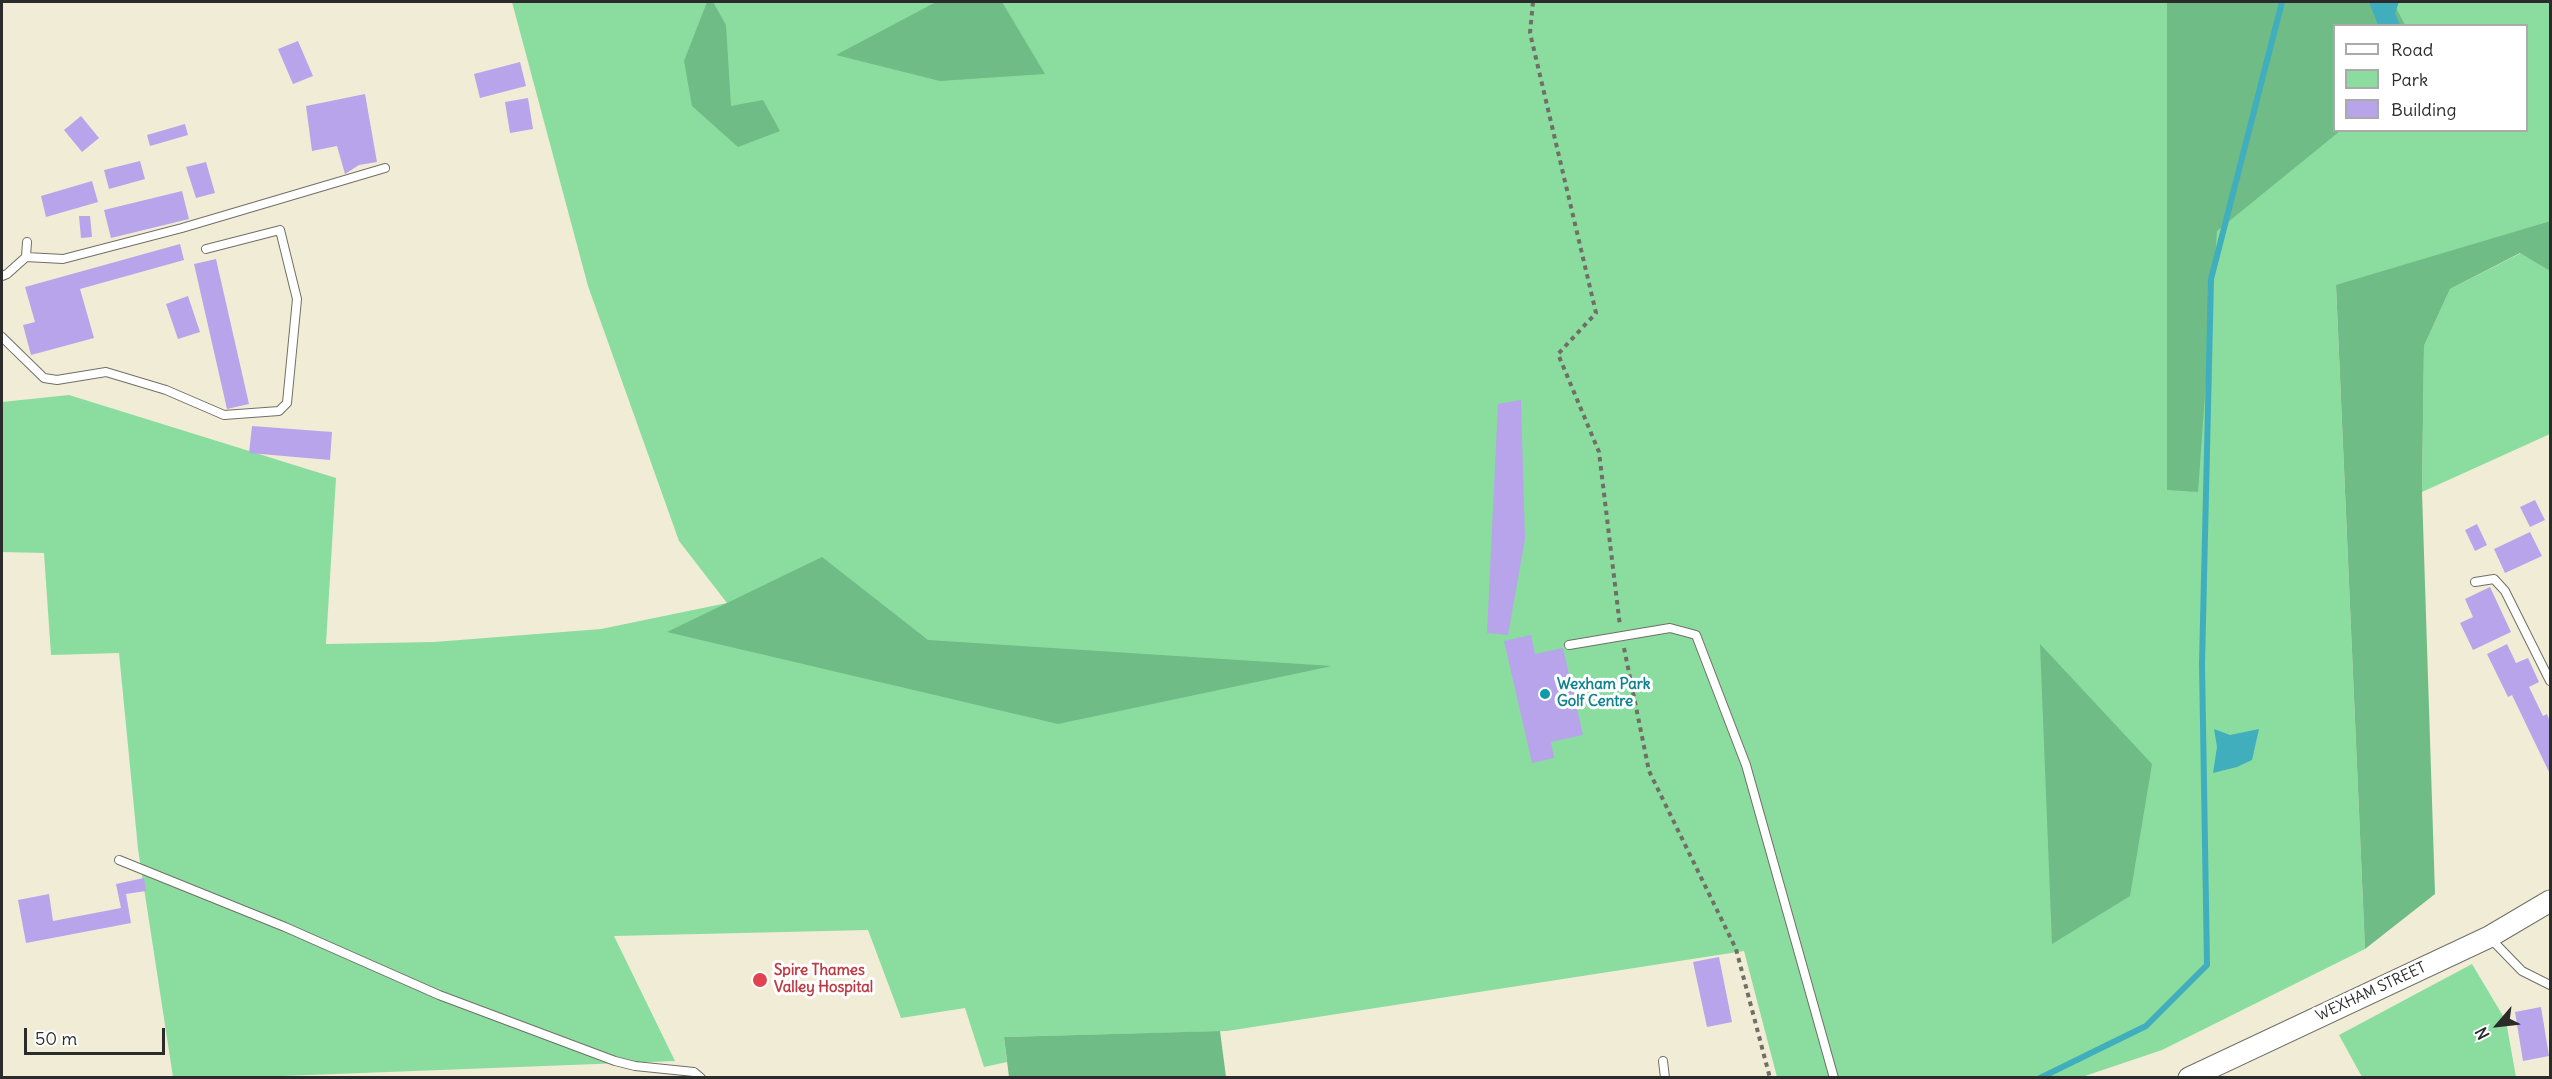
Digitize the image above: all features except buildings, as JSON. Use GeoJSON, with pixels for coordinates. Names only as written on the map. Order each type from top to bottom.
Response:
{"type":"FeatureCollection","features":[{"type":"Feature","properties":{"kind":"street","name":"WEXHAM STREET"},"geometry":{"type":"LineString","coordinates":[[2189,1077],[2489,936],[2550,901]]}},
{"type":"Feature","properties":{"kind":"lane"},"geometry":{"type":"LineString","coordinates":[[26,257],[63,259],[182,228],[385,168]]}},
{"type":"Feature","properties":{"kind":"lane"},"geometry":{"type":"LineString","coordinates":[[2,337],[44,378],[57,380],[106,372],[166,390],[224,415],[279,411],[287,403],[297,299],[280,230],[206,249]]}},
{"type":"Feature","properties":{"kind":"lane"},"geometry":{"type":"LineString","coordinates":[[2,276],[26,257],[27,242]]}},
{"type":"Feature","properties":{"kind":"lane"},"geometry":{"type":"LineString","coordinates":[[2475,582],[2494,579],[2505,591],[2550,681]]}},
{"type":"Feature","properties":{"kind":"lane"},"geometry":{"type":"LineString","coordinates":[[1569,645],[1670,628],[1696,635],[1746,765],[1834,1077]]}},
{"type":"Feature","properties":{"kind":"lane"},"geometry":{"type":"LineString","coordinates":[[119,860],[285,927],[439,995],[615,1061],[635,1066],[694,1072],[701,1077]]}},
{"type":"Feature","properties":{"kind":"lane"},"geometry":{"type":"LineString","coordinates":[[2489,936],[2522,971],[2550,985]]}},
{"type":"Feature","properties":{"kind":"lane"},"geometry":{"type":"LineString","coordinates":[[1663,1060],[1665,1077]]}},
{"type":"Feature","properties":{"kind":"path"},"geometry":{"type":"LineString","coordinates":[[1533,2],[1530,33],[1596,313],[1558,354],[1599,452],[1620,626],[1649,771],[1736,950],[1770,1077]]}},
{"type":"Feature","properties":{"kind":"green space","name":"Wexham Park Golf Centre"},"geometry":{"type":"Polygon","coordinates":[[[512,2],[2550,2],[2550,221],[2336,286],[2365,949],[2162,1050],[2082,1077],[1777,1077],[1744,951],[1227,1031],[1004,1037],[1007,1062],[984,1067],[965,1008],[901,1018],[868,930],[614,936],[675,1061],[258,1077],[173,1077],[138,849],[119,653],[51,655],[44,553],[2,552],[2,402],[69,395],[336,478],[326,644],[434,642],[601,629],[727,603],[679,541],[588,286],[512,2]]]}},
{"type":"Feature","properties":{"kind":"green space"},"geometry":{"type":"Polygon","coordinates":[[[707,2],[713,2],[726,25],[731,106],[763,100],[780,131],[738,147],[692,106],[684,61],[707,2]]]}},
{"type":"Feature","properties":{"kind":"green space"},"geometry":{"type":"Polygon","coordinates":[[[936,2],[1002,2],[1045,74],[940,81],[836,55],[936,2]]]}},
{"type":"Feature","properties":{"kind":"green space"},"geometry":{"type":"Polygon","coordinates":[[[2167,2],[2393,2],[2404,24],[2333,24],[2333,132],[2339,132],[2217,231],[2198,492],[2167,490],[2167,2]]]}},
{"type":"Feature","properties":{"kind":"green space"},"geometry":{"type":"Polygon","coordinates":[[[2550,221],[2550,271],[2520,253],[2450,289],[2424,346],[2422,492],[2435,894],[2365,949],[2336,285],[2550,221]]]}},
{"type":"Feature","properties":{"kind":"green space"},"geometry":{"type":"Polygon","coordinates":[[[2521,253],[2550,271],[2550,434],[2422,492],[2424,346],[2450,289],[2521,253]]]}},
{"type":"Feature","properties":{"kind":"green space"},"geometry":{"type":"Polygon","coordinates":[[[822,557],[928,640],[1332,666],[1058,724],[667,632],[822,557]]]}},
{"type":"Feature","properties":{"kind":"green space"},"geometry":{"type":"Polygon","coordinates":[[[2040,644],[2152,764],[2130,896],[2052,944],[2040,644]]]}},
{"type":"Feature","properties":{"kind":"green space"},"geometry":{"type":"Polygon","coordinates":[[[2472,964],[2506,1021],[2516,1077],[2362,1077],[2339,1035],[2472,964]]]}},
{"type":"Feature","properties":{"kind":"green space"},"geometry":{"type":"Polygon","coordinates":[[[1220,1031],[1226,1077],[1009,1077],[1004,1037],[1220,1031]]]}},
{"type":"Feature","properties":{"kind":"water"},"geometry":{"type":"Polygon","coordinates":[[[2369,2],[2399,2],[2395,13],[2400,24],[2378,24],[2369,2]]]}},
{"type":"Feature","properties":{"kind":"water"},"geometry":{"type":"Polygon","coordinates":[[[2214,729],[2230,735],[2259,729],[2252,760],[2237,767],[2213,773],[2217,747],[2214,729]]]}},
{"type":"Feature","properties":{"kind":"waterway"},"geometry":{"type":"LineString","coordinates":[[2040,1078],[2146,1026],[2207,965],[2202,664],[2211,279],[2282,2]]}},
{"type":"Feature","properties":{"kind":"place","name":"Wexham Park Golf Centre"},"geometry":{"type":"Point","coordinates":[1545,694]}},
{"type":"Feature","properties":{"kind":"place","name":"Spire Thames Valley Hospital"},"geometry":{"type":"Point","coordinates":[760,980]}}]}
